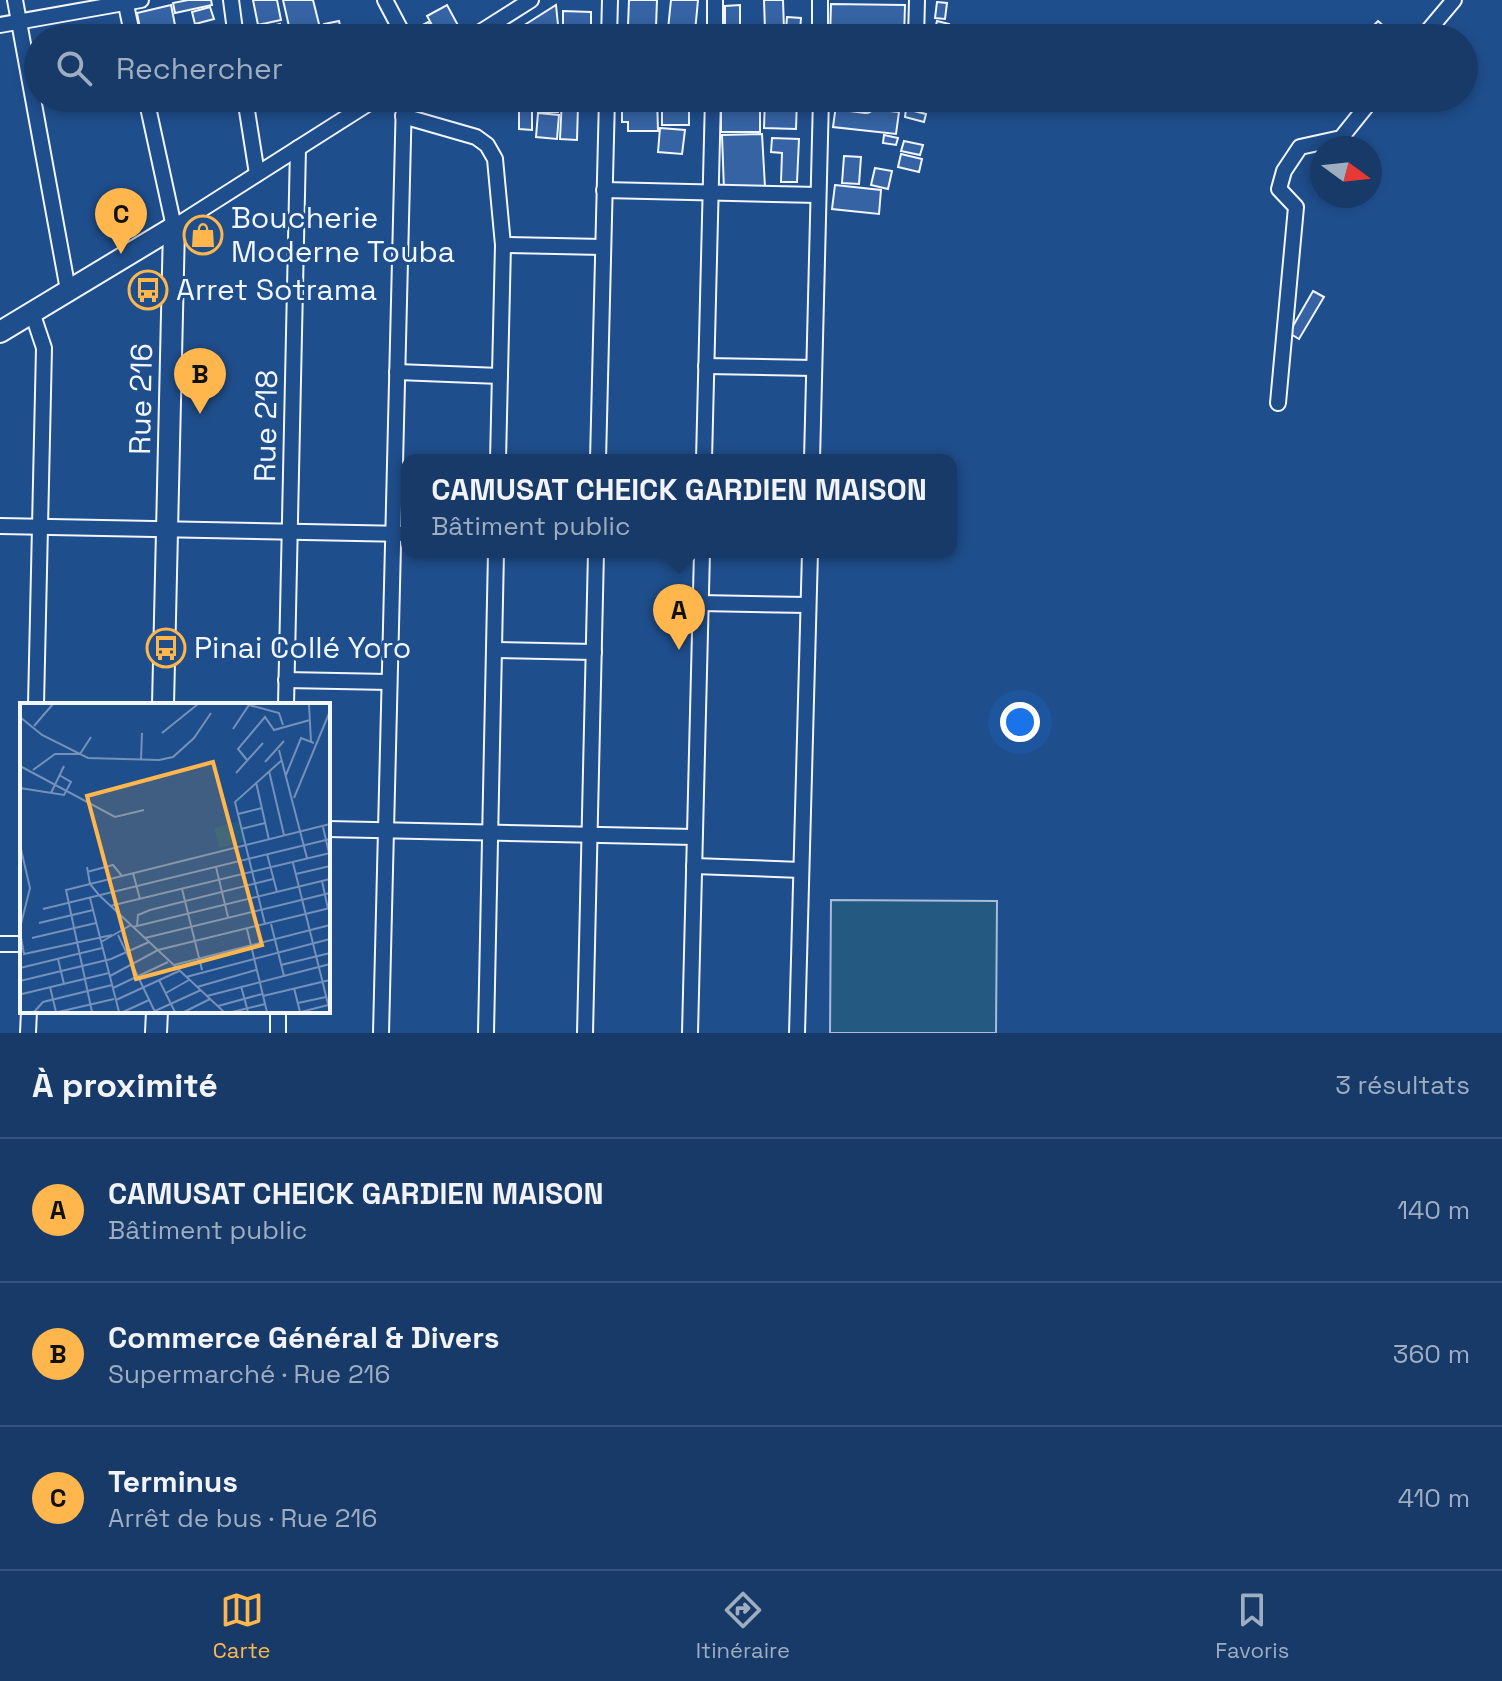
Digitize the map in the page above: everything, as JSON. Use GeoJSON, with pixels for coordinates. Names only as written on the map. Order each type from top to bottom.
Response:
{"type":"FeatureCollection","features":[{"type":"Feature","properties":{"kind":"street"},"geometry":{"type":"LineString","coordinates":[[15,0],[24,49]]}},
{"type":"Feature","properties":{"kind":"street"},"geometry":{"type":"LineString","coordinates":[[0,25],[141,0]]}},
{"type":"Feature","properties":{"kind":"street"},"geometry":{"type":"LineString","coordinates":[[231,0],[234,24]]}},
{"type":"Feature","properties":{"kind":"street"},"geometry":{"type":"LineString","coordinates":[[385,0],[398,24]]}},
{"type":"Feature","properties":{"kind":"street"},"geometry":{"type":"LineString","coordinates":[[493,24],[531,0]]}},
{"type":"Feature","properties":{"kind":"street"},"geometry":{"type":"LineString","coordinates":[[609,24],[610,0]]}},
{"type":"Feature","properties":{"kind":"street"},"geometry":{"type":"LineString","coordinates":[[715,0],[715,24]]}},
{"type":"Feature","properties":{"kind":"street"},"geometry":{"type":"LineString","coordinates":[[820,0],[820,24]]}},
{"type":"Feature","properties":{"kind":"street"},"geometry":{"type":"LineString","coordinates":[[916,24],[917,0]]}},
{"type":"Feature","properties":{"kind":"street"},"geometry":{"type":"LineString","coordinates":[[1434,24],[1454,0]]}},
{"type":"Feature","properties":{"kind":"street"},"geometry":{"type":"LineString","coordinates":[[125,1],[130,24]]}},
{"type":"Feature","properties":{"kind":"street"},"geometry":{"type":"LineString","coordinates":[[35,112],[68,290]]}},
{"type":"Feature","properties":{"kind":"street","name":"Rue 216"},"geometry":{"type":"LineString","coordinates":[[149,112],[174,227],[163,703]]}},
{"type":"Feature","properties":{"kind":"street"},"geometry":{"type":"LineString","coordinates":[[247,112],[257,174]]}},
{"type":"Feature","properties":{"kind":"street"},"geometry":{"type":"LineString","coordinates":[[0,332],[174,227],[355,112]]}},
{"type":"Feature","properties":{"kind":"street"},"geometry":{"type":"LineString","coordinates":[[381,1033],[389,682],[400,534],[397,372],[403,112]]}},
{"type":"Feature","properties":{"kind":"street"},"geometry":{"type":"LineString","coordinates":[[598,454],[607,112]]}},
{"type":"Feature","properties":{"kind":"street"},"geometry":{"type":"LineString","coordinates":[[704,454],[713,112]]}},
{"type":"Feature","properties":{"kind":"street"},"geometry":{"type":"LineString","coordinates":[[812,454],[821,112]]}},
{"type":"Feature","properties":{"kind":"street"},"geometry":{"type":"LineString","coordinates":[[1278,403],[1296,207],[1279,189],[1284,171],[1300,147],[1341,138],[1362,112]]}},
{"type":"Feature","properties":{"kind":"street"},"geometry":{"type":"LineString","coordinates":[[403,116],[476,137],[487,145],[495,159],[503,245],[498,454]]}},
{"type":"Feature","properties":{"kind":"street","name":"Rue 218"},"geometry":{"type":"LineString","coordinates":[[286,703],[298,148]]}},
{"type":"Feature","properties":{"kind":"street"},"geometry":{"type":"LineString","coordinates":[[604,190],[818,195]]}},
{"type":"Feature","properties":{"kind":"street"},"geometry":{"type":"LineString","coordinates":[[503,245],[603,247]]}},
{"type":"Feature","properties":{"kind":"street"},"geometry":{"type":"LineString","coordinates":[[32,312],[44,348],[36,703]]}},
{"type":"Feature","properties":{"kind":"street"},"geometry":{"type":"LineString","coordinates":[[706,366],[814,368]]}},
{"type":"Feature","properties":{"kind":"street"},"geometry":{"type":"LineString","coordinates":[[397,372],[500,376]]}},
{"type":"Feature","properties":{"kind":"street"},"geometry":{"type":"LineString","coordinates":[[0,526],[400,534]]}},
{"type":"Feature","properties":{"kind":"street"},"geometry":{"type":"LineString","coordinates":[[486,1033],[496,558]]}},
{"type":"Feature","properties":{"kind":"street"},"geometry":{"type":"LineString","coordinates":[[585,1033],[596,558]]}},
{"type":"Feature","properties":{"kind":"street"},"geometry":{"type":"LineString","coordinates":[[690,1033],[702,558]]}},
{"type":"Feature","properties":{"kind":"street"},"geometry":{"type":"LineString","coordinates":[[797,1033],[810,558]]}},
{"type":"Feature","properties":{"kind":"street"},"geometry":{"type":"LineString","coordinates":[[700,603],[808,605]]}},
{"type":"Feature","properties":{"kind":"street"},"geometry":{"type":"LineString","coordinates":[[494,650],[594,652]]}},
{"type":"Feature","properties":{"kind":"street"},"geometry":{"type":"LineString","coordinates":[[286,680],[389,682]]}},
{"type":"Feature","properties":{"kind":"street"},"geometry":{"type":"LineString","coordinates":[[330,829],[694,837]]}},
{"type":"Feature","properties":{"kind":"street"},"geometry":{"type":"LineString","coordinates":[[694,866],[801,870]]}},
{"type":"Feature","properties":{"kind":"street"},"geometry":{"type":"LineString","coordinates":[[28,1033],[29,1013]]}},
{"type":"Feature","properties":{"kind":"street"},"geometry":{"type":"LineString","coordinates":[[156,1033],[157,1013]]}},
{"type":"Feature","properties":{"kind":"shaded area"},"geometry":{"type":"Polygon","coordinates":[[[831,900],[997,901],[996,1033],[830,1033],[831,900]]]}},
{"type":"Feature","properties":{"kind":"building"},"geometry":{"type":"Polygon","coordinates":[[[211,0],[212,5],[175,13],[173,3],[211,0]]]}},
{"type":"Feature","properties":{"kind":"building"},"geometry":{"type":"Polygon","coordinates":[[[253,0],[277,0],[281,20],[258,24],[253,0]]]}},
{"type":"Feature","properties":{"kind":"building"},"geometry":{"type":"Polygon","coordinates":[[[283,0],[313,0],[319,24],[288,24],[283,0]]]}},
{"type":"Feature","properties":{"kind":"building"},"geometry":{"type":"Polygon","coordinates":[[[629,0],[657,0],[656,24],[628,24],[629,0]]]}},
{"type":"Feature","properties":{"kind":"building"},"geometry":{"type":"Polygon","coordinates":[[[671,0],[698,0],[696,24],[669,24],[671,0]]]}},
{"type":"Feature","properties":{"kind":"building"},"geometry":{"type":"Polygon","coordinates":[[[764,0],[783,0],[784,24],[765,24],[764,0]]]}},
{"type":"Feature","properties":{"kind":"building"},"geometry":{"type":"Polygon","coordinates":[[[937,2],[947,3],[945,19],[935,18],[937,2]]]}},
{"type":"Feature","properties":{"kind":"building"},"geometry":{"type":"Polygon","coordinates":[[[831,4],[905,5],[904,24],[830,24],[831,4]]]}},
{"type":"Feature","properties":{"kind":"building"},"geometry":{"type":"Polygon","coordinates":[[[171,5],[175,24],[139,24],[137,13],[171,5]]]}},
{"type":"Feature","properties":{"kind":"building"},"geometry":{"type":"Polygon","coordinates":[[[447,5],[457,24],[431,24],[427,16],[447,5]]]}},
{"type":"Feature","properties":{"kind":"building"},"geometry":{"type":"Polygon","coordinates":[[[556,5],[558,24],[526,24],[556,5]]]}},
{"type":"Feature","properties":{"kind":"building"},"geometry":{"type":"Polygon","coordinates":[[[740,5],[740,24],[725,24],[725,6],[740,5]]]}},
{"type":"Feature","properties":{"kind":"building"},"geometry":{"type":"Polygon","coordinates":[[[210,7],[214,19],[195,24],[192,12],[210,7]]]}},
{"type":"Feature","properties":{"kind":"building"},"geometry":{"type":"Polygon","coordinates":[[[563,11],[591,12],[591,24],[563,24],[563,11]]]}},
{"type":"Feature","properties":{"kind":"building"},"geometry":{"type":"Polygon","coordinates":[[[787,17],[801,18],[801,24],[786,24],[787,17]]]}},
{"type":"Feature","properties":{"kind":"building"},"geometry":{"type":"Polygon","coordinates":[[[519,112],[532,112],[532,130],[519,129],[519,112]]]}},
{"type":"Feature","properties":{"kind":"building"},"geometry":{"type":"Polygon","coordinates":[[[561,112],[578,112],[577,140],[560,139],[561,112]]]}},
{"type":"Feature","properties":{"kind":"building"},"geometry":{"type":"Polygon","coordinates":[[[622,112],[657,112],[658,131],[628,131],[628,122],[622,122],[622,112]]]}},
{"type":"Feature","properties":{"kind":"building"},"geometry":{"type":"Polygon","coordinates":[[[662,112],[689,112],[689,125],[662,125],[662,112]]]}},
{"type":"Feature","properties":{"kind":"building"},"geometry":{"type":"Polygon","coordinates":[[[721,112],[760,112],[760,132],[721,132],[721,112]]]}},
{"type":"Feature","properties":{"kind":"building"},"geometry":{"type":"Polygon","coordinates":[[[765,112],[797,112],[796,129],[764,128],[765,112]]]}},
{"type":"Feature","properties":{"kind":"building"},"geometry":{"type":"Polygon","coordinates":[[[835,112],[899,112],[896,134],[833,127],[835,112]]]}},
{"type":"Feature","properties":{"kind":"building"},"geometry":{"type":"Polygon","coordinates":[[[906,112],[926,114],[924,122],[905,117],[906,112]]]}},
{"type":"Feature","properties":{"kind":"building"},"geometry":{"type":"Polygon","coordinates":[[[538,113],[559,115],[557,139],[536,137],[538,113]]]}},
{"type":"Feature","properties":{"kind":"building"},"geometry":{"type":"Polygon","coordinates":[[[660,128],[685,130],[682,154],[658,152],[660,128]]]}},
{"type":"Feature","properties":{"kind":"building"},"geometry":{"type":"Polygon","coordinates":[[[762,134],[765,187],[724,190],[722,135],[762,134]]]}},
{"type":"Feature","properties":{"kind":"building"},"geometry":{"type":"Polygon","coordinates":[[[884,135],[898,138],[896,145],[883,143],[884,135]]]}},
{"type":"Feature","properties":{"kind":"building"},"geometry":{"type":"Polygon","coordinates":[[[772,138],[799,139],[797,182],[781,182],[782,153],[771,152],[772,138]]]}},
{"type":"Feature","properties":{"kind":"building"},"geometry":{"type":"Polygon","coordinates":[[[904,141],[923,145],[920,155],[901,151],[904,141]]]}},
{"type":"Feature","properties":{"kind":"building"},"geometry":{"type":"Polygon","coordinates":[[[901,154],[922,159],[919,172],[898,167],[901,154]]]}},
{"type":"Feature","properties":{"kind":"building"},"geometry":{"type":"Polygon","coordinates":[[[844,156],[861,157],[859,184],[842,183],[844,156]]]}},
{"type":"Feature","properties":{"kind":"building"},"geometry":{"type":"Polygon","coordinates":[[[875,168],[892,171],[888,189],[871,185],[875,168]]]}},
{"type":"Feature","properties":{"kind":"building"},"geometry":{"type":"Polygon","coordinates":[[[835,185],[881,190],[879,214],[832,209],[835,185]]]}},
{"type":"Feature","properties":{"kind":"building"},"geometry":{"type":"Polygon","coordinates":[[[1313,291],[1324,297],[1299,339],[1289,333],[1313,291]]]}},
{"type":"Feature","properties":{"kind":"place","name":"Boucherie Moderne Touba"},"geometry":{"type":"Point","coordinates":[203,235]}},
{"type":"Feature","properties":{"kind":"place","name":"Terminus"},"geometry":{"type":"Point","coordinates":[121,254]}},
{"type":"Feature","properties":{"kind":"place","name":"Arret Sotrama"},"geometry":{"type":"Point","coordinates":[148,290]}},
{"type":"Feature","properties":{"kind":"place","name":"Commerce Général & Divers"},"geometry":{"type":"Point","coordinates":[200,414]}},
{"type":"Feature","properties":{"kind":"place","name":"Pinai Collé Yoro"},"geometry":{"type":"Point","coordinates":[166,648]}},
{"type":"Feature","properties":{"kind":"place","name":"CAMUSAT CHEICK GARDIEN MAISON"},"geometry":{"type":"Point","coordinates":[679,650]}}]}
